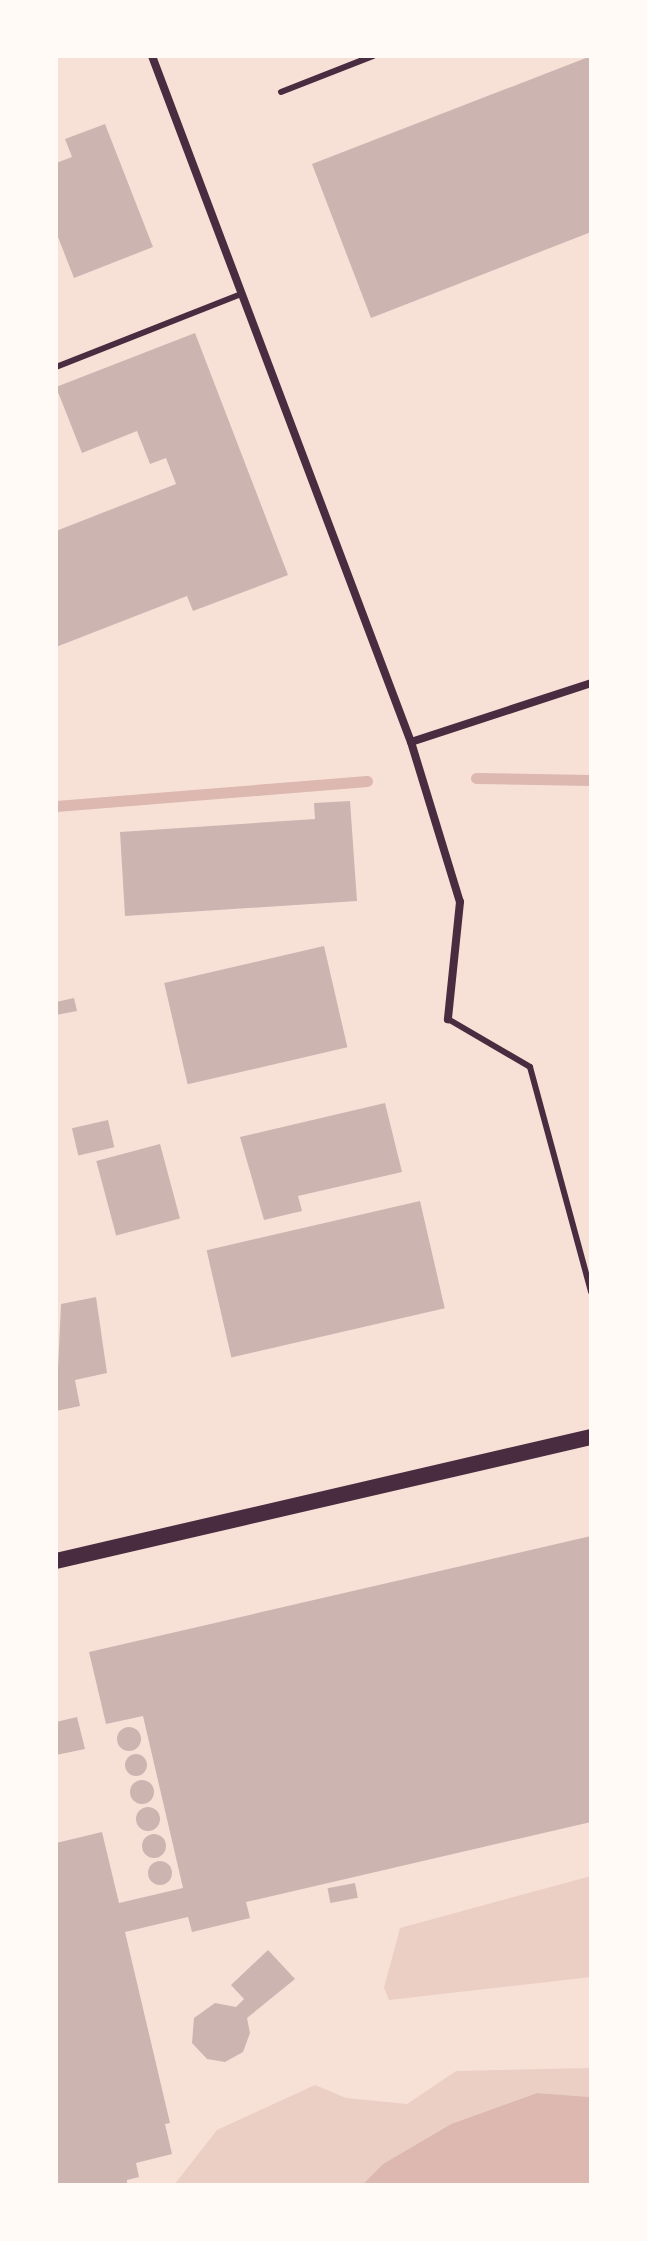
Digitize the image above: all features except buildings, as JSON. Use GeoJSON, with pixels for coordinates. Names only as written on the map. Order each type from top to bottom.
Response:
{"type":"FeatureCollection","features":[{"type":"Feature","properties":{"kind":"main road"},"geometry":{"type":"LineString","coordinates":[[56,1561],[591,1437]]}},
{"type":"Feature","properties":{"kind":"street"},"geometry":{"type":"LineString","coordinates":[[152,56],[411,742],[460,902],[448,1019]]}},
{"type":"Feature","properties":{"kind":"street"},"geometry":{"type":"LineString","coordinates":[[411,742],[591,683]]}},
{"type":"Feature","properties":{"kind":"lane"},"geometry":{"type":"LineString","coordinates":[[281,92],[373,56]]}},
{"type":"Feature","properties":{"kind":"lane"},"geometry":{"type":"LineString","coordinates":[[56,367],[241,294]]}},
{"type":"Feature","properties":{"kind":"lane"},"geometry":{"type":"LineString","coordinates":[[448,1019],[530,1067],[591,1292]]}},
{"type":"Feature","properties":{"kind":"shaded area"},"geometry":{"type":"Polygon","coordinates":[[[591,1876],[591,1977],[389,2000],[384,1988],[400,1928],[591,1876]]]}},
{"type":"Feature","properties":{"kind":"shaded area"},"geometry":{"type":"Polygon","coordinates":[[[591,2068],[591,2097],[537,2093],[451,2124],[383,2164],[362,2185],[174,2185],[217,2130],[315,2085],[346,2098],[407,2104],[456,2071],[591,2068]]]}},
{"type":"Feature","properties":{"kind":"shaded area"},"geometry":{"type":"Polygon","coordinates":[[[537,2093],[591,2097],[591,2185],[362,2185],[383,2164],[451,2124],[537,2093]]]}},
{"type":"Feature","properties":{"kind":"waterway"},"geometry":{"type":"LineString","coordinates":[[476,778],[591,780]]}},
{"type":"Feature","properties":{"kind":"waterway"},"geometry":{"type":"LineString","coordinates":[[56,806],[367,781]]}}]}
